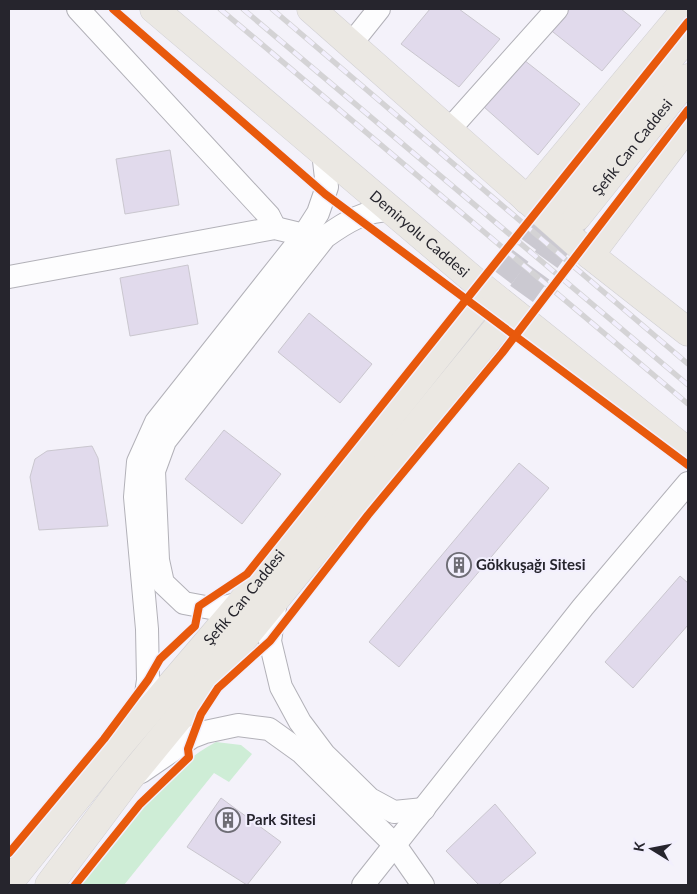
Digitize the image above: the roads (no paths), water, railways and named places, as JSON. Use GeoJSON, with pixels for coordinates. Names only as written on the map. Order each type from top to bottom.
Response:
{"type":"FeatureCollection","features":[{"type":"Feature","properties":{"kind":"main road","name":"Demiryolu Caddesi"},"geometry":{"type":"LineString","coordinates":[[154,9],[476,282],[688,452]]}},
{"type":"Feature","properties":{"kind":"main road"},"geometry":{"type":"LineString","coordinates":[[311,9],[590,255],[688,332]]}},
{"type":"Feature","properties":{"kind":"main road"},"geometry":{"type":"LineString","coordinates":[[527,200],[686,9]]}},
{"type":"Feature","properties":{"kind":"main road","name":"Şefik Can Caddesi"},"geometry":{"type":"LineString","coordinates":[[688,35],[567,209],[688,78]]}},
{"type":"Feature","properties":{"kind":"main road"},"geometry":{"type":"LineString","coordinates":[[590,255],[688,125]]}},
{"type":"Feature","properties":{"kind":"main road","name":"Şefik Can Caddesi"},"geometry":{"type":"LineString","coordinates":[[9,884],[130,734],[241,603],[475,309]]}},
{"type":"Feature","properties":{"kind":"main road","name":"Şefik Can Caddesi"},"geometry":{"type":"LineString","coordinates":[[49,885],[128,781],[497,328]]}},
{"type":"Feature","properties":{"kind":"street"},"geometry":{"type":"LineString","coordinates":[[78,9],[269,216],[275,228]]}},
{"type":"Feature","properties":{"kind":"street"},"geometry":{"type":"LineString","coordinates":[[351,44],[378,9]]}},
{"type":"Feature","properties":{"kind":"street"},"geometry":{"type":"LineString","coordinates":[[448,131],[557,9]]}},
{"type":"Feature","properties":{"kind":"street"},"geometry":{"type":"LineString","coordinates":[[130,734],[145,701],[148,680],[147,629],[135,497],[138,462],[156,422],[304,235],[318,213],[327,187],[323,152]]}},
{"type":"Feature","properties":{"kind":"street"},"geometry":{"type":"LineString","coordinates":[[241,603],[216,609],[184,603],[163,583],[158,560],[154,471],[165,440],[325,237],[352,218],[378,210],[392,210]]}},
{"type":"Feature","properties":{"kind":"street"},"geometry":{"type":"LineString","coordinates":[[9,276],[275,228],[304,235]]}},
{"type":"Feature","properties":{"kind":"street"},"geometry":{"type":"LineString","coordinates":[[363,885],[584,607],[688,483]]}},
{"type":"Feature","properties":{"kind":"street"},"geometry":{"type":"LineString","coordinates":[[276,601],[270,641],[281,687],[300,722],[324,754],[370,799],[394,812],[424,809]]}},
{"type":"Feature","properties":{"kind":"street"},"geometry":{"type":"LineString","coordinates":[[128,781],[192,736],[238,725],[269,729],[301,752],[395,845],[423,885]]}},
{"type":"Feature","properties":{"kind":"street"},"geometry":{"type":"LineString","coordinates":[[371,822],[393,828],[408,821],[424,809]]}},
{"type":"Feature","properties":{"kind":"tunnel"},"geometry":{"type":"LineString","coordinates":[[475,309],[557,201]]}},
{"type":"Feature","properties":{"kind":"tunnel"},"geometry":{"type":"LineString","coordinates":[[497,328],[577,217]]}},
{"type":"Feature","properties":{"kind":"railway"},"geometry":{"type":"LineString","coordinates":[[220,9],[688,404]]}},
{"type":"Feature","properties":{"kind":"railway"},"geometry":{"type":"LineString","coordinates":[[243,9],[688,385]]}},
{"type":"Feature","properties":{"kind":"railway"},"geometry":{"type":"LineString","coordinates":[[272,9],[688,364]]}},
{"type":"Feature","properties":{"kind":"place","name":"Gökkuşağı Sitesi"},"geometry":{"type":"Point","coordinates":[459,565]}},
{"type":"Feature","properties":{"kind":"place","name":"Park Sitesi"},"geometry":{"type":"Point","coordinates":[228,820]}}]}
